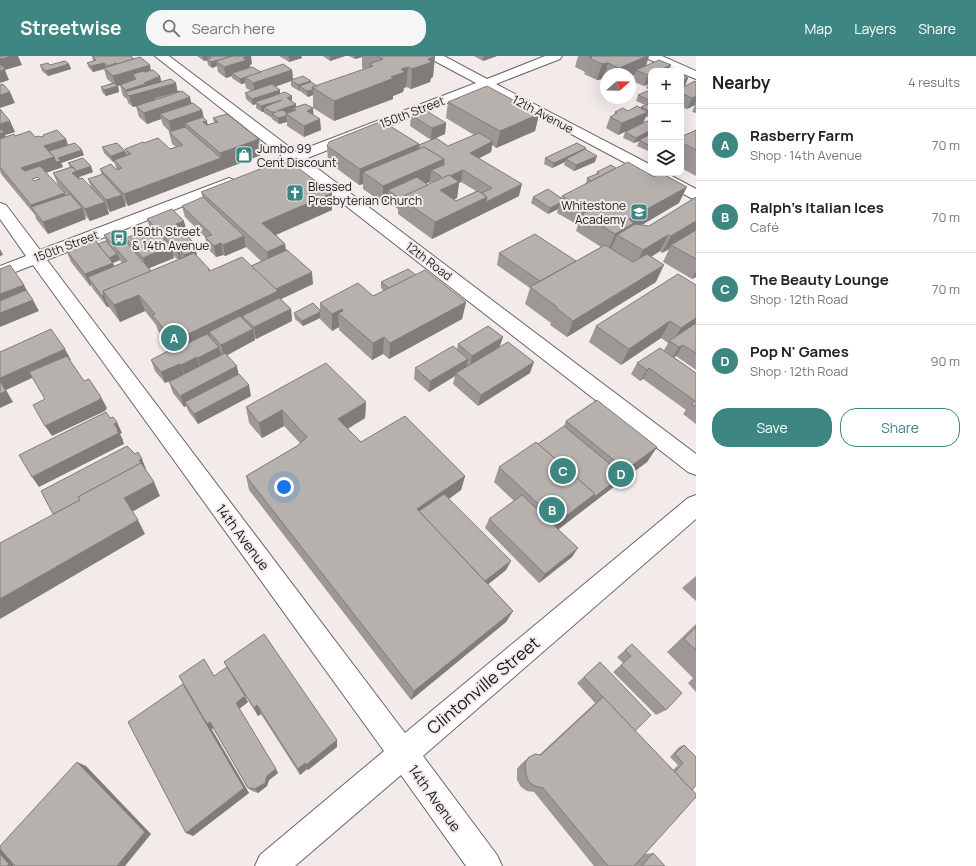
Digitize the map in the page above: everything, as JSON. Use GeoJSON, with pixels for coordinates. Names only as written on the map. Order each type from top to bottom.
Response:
{"type":"FeatureCollection","features":[{"type":"Feature","properties":{"kind":"street","name":"12th Road"},"geometry":{"type":"LineString","coordinates":[[161,56],[696,466]]}},
{"type":"Feature","properties":{"kind":"street","name":"12th Avenue"},"geometry":{"type":"LineString","coordinates":[[435,56],[648,167]]}},
{"type":"Feature","properties":{"kind":"street","name":"150th Street"},"geometry":{"type":"LineString","coordinates":[[266,168],[556,56]]}},
{"type":"Feature","properties":{"kind":"street"},"geometry":{"type":"LineString","coordinates":[[652,56],[696,75]]}},
{"type":"Feature","properties":{"kind":"street","name":"12th Avenue"},"geometry":{"type":"LineString","coordinates":[[664,176],[696,195]]}},
{"type":"Feature","properties":{"kind":"street","name":"150th Street"},"geometry":{"type":"LineString","coordinates":[[0,272],[245,177]]}},
{"type":"Feature","properties":{"kind":"street","name":"14th Avenue"},"geometry":{"type":"LineString","coordinates":[[0,208],[486,866]]}},
{"type":"Feature","properties":{"kind":"street","name":"Clintonville Street"},"geometry":{"type":"LineString","coordinates":[[271,866],[696,505]]}},
{"type":"Feature","properties":{"kind":"building"},"geometry":{"type":"Polygon","coordinates":[[[0,56],[13,56],[0,59],[0,56]]]}},
{"type":"Feature","properties":{"kind":"building"},"geometry":{"type":"Polygon","coordinates":[[[92,56],[131,56],[134,59],[108,66],[104,63],[91,66],[87,63],[96,60],[92,56]]]}},
{"type":"Feature","properties":{"kind":"building"},"geometry":{"type":"Polygon","coordinates":[[[208,56],[232,56],[211,62],[207,60],[211,58],[208,56]]]}},
{"type":"Feature","properties":{"kind":"building"},"geometry":{"type":"Polygon","coordinates":[[[233,56],[249,56],[243,58],[247,60],[224,67],[216,61],[233,56]]]}},
{"type":"Feature","properties":{"kind":"building"},"geometry":{"type":"Polygon","coordinates":[[[377,56],[435,57],[428,59],[432,62],[412,69],[408,67],[401,69],[405,72],[391,77],[394,78],[334,101],[312,87],[373,66],[369,64],[383,59],[377,56]]]}},
{"type":"Feature","properties":{"kind":"building"},"geometry":{"type":"Polygon","coordinates":[[[589,56],[647,56],[619,68],[608,63],[602,64],[589,58],[592,57],[589,56]]]}},
{"type":"Feature","properties":{"kind":"building"},"geometry":{"type":"Polygon","coordinates":[[[140,57],[150,65],[113,76],[104,68],[140,57]]]}},
{"type":"Feature","properties":{"kind":"building"},"geometry":{"type":"Polygon","coordinates":[[[659,60],[671,65],[664,68],[648,68],[648,75],[636,70],[659,60]]]}},
{"type":"Feature","properties":{"kind":"building"},"geometry":{"type":"Polygon","coordinates":[[[65,61],[69,64],[46,71],[40,65],[48,63],[50,65],[65,61]]]}},
{"type":"Feature","properties":{"kind":"building"},"geometry":{"type":"Polygon","coordinates":[[[0,64],[5,69],[0,71],[0,64]]]}},
{"type":"Feature","properties":{"kind":"building"},"geometry":{"type":"Polygon","coordinates":[[[283,64],[292,70],[253,83],[245,77],[283,64]]]}},
{"type":"Feature","properties":{"kind":"building"},"geometry":{"type":"Polygon","coordinates":[[[252,67],[261,72],[240,79],[232,73],[252,67]]]}},
{"type":"Feature","properties":{"kind":"building"},"geometry":{"type":"Polygon","coordinates":[[[153,70],[160,76],[144,83],[145,84],[126,90],[120,85],[136,79],[133,74],[153,70]]]}},
{"type":"Feature","properties":{"kind":"building"},"geometry":{"type":"Polygon","coordinates":[[[303,76],[311,81],[298,85],[291,80],[303,76]]]}},
{"type":"Feature","properties":{"kind":"building"},"geometry":{"type":"Polygon","coordinates":[[[171,79],[176,83],[129,96],[125,92],[171,79]]]}},
{"type":"Feature","properties":{"kind":"building"},"geometry":{"type":"Polygon","coordinates":[[[695,81],[696,96],[692,98],[684,94],[684,86],[695,81]]]}},
{"type":"Feature","properties":{"kind":"building"},"geometry":{"type":"Polygon","coordinates":[[[311,82],[317,86],[312,87],[313,90],[307,91],[299,86],[311,82]]]}},
{"type":"Feature","properties":{"kind":"building"},"geometry":{"type":"Polygon","coordinates":[[[114,83],[118,86],[104,90],[101,87],[114,83]]]}},
{"type":"Feature","properties":{"kind":"building"},"geometry":{"type":"Polygon","coordinates":[[[3,84],[10,92],[0,95],[0,85],[3,84]]]}},
{"type":"Feature","properties":{"kind":"building"},"geometry":{"type":"Polygon","coordinates":[[[272,84],[280,90],[252,99],[245,93],[272,84]]]}},
{"type":"Feature","properties":{"kind":"building"},"geometry":{"type":"Polygon","coordinates":[[[487,86],[539,114],[500,131],[448,102],[487,86]]]}},
{"type":"Feature","properties":{"kind":"building"},"geometry":{"type":"Polygon","coordinates":[[[182,91],[190,97],[144,113],[136,106],[182,91]]]}},
{"type":"Feature","properties":{"kind":"building"},"geometry":{"type":"Polygon","coordinates":[[[647,91],[648,100],[638,95],[647,91]]]}},
{"type":"Feature","properties":{"kind":"building"},"geometry":{"type":"Polygon","coordinates":[[[180,92],[156,100],[154,98],[180,92]]]}},
{"type":"Feature","properties":{"kind":"building"},"geometry":{"type":"Polygon","coordinates":[[[285,92],[292,96],[287,98],[296,104],[277,111],[283,110],[288,114],[286,114],[286,116],[278,118],[272,114],[276,112],[271,112],[264,107],[282,100],[261,106],[255,102],[285,92]]]}},
{"type":"Feature","properties":{"kind":"building"},"geometry":{"type":"Polygon","coordinates":[[[193,103],[202,110],[169,121],[160,114],[193,103]]]}},
{"type":"Feature","properties":{"kind":"building"},"geometry":{"type":"Polygon","coordinates":[[[305,104],[313,108],[307,111],[320,119],[304,126],[286,114],[296,110],[293,108],[305,104]]]}},
{"type":"Feature","properties":{"kind":"building"},"geometry":{"type":"Polygon","coordinates":[[[648,104],[648,110],[641,107],[648,104]]]}},
{"type":"Feature","properties":{"kind":"building"},"geometry":{"type":"Polygon","coordinates":[[[637,106],[648,112],[622,123],[610,117],[617,113],[615,112],[623,108],[628,111],[637,106]]]}},
{"type":"Feature","properties":{"kind":"building"},"geometry":{"type":"Polygon","coordinates":[[[0,109],[10,121],[0,124],[0,109]]]}},
{"type":"Feature","properties":{"kind":"building"},"geometry":{"type":"Polygon","coordinates":[[[425,110],[446,123],[432,128],[411,115],[425,110]]]}},
{"type":"Feature","properties":{"kind":"building"},"geometry":{"type":"Polygon","coordinates":[[[227,114],[259,139],[220,153],[185,123],[203,117],[207,121],[203,122],[207,125],[218,122],[213,118],[227,114]]]}},
{"type":"Feature","properties":{"kind":"building"},"geometry":{"type":"Polygon","coordinates":[[[382,121],[419,144],[360,169],[327,146],[329,142],[382,121]]]}},
{"type":"Feature","properties":{"kind":"building"},"geometry":{"type":"Polygon","coordinates":[[[648,122],[648,132],[636,138],[625,132],[648,122]]]}},
{"type":"Feature","properties":{"kind":"building"},"geometry":{"type":"Polygon","coordinates":[[[185,127],[221,158],[124,194],[100,169],[111,164],[117,170],[122,168],[114,160],[131,154],[125,149],[143,142],[144,143],[158,138],[170,149],[183,145],[169,132],[185,127]]]}},
{"type":"Feature","properties":{"kind":"building"},"geometry":{"type":"Polygon","coordinates":[[[0,128],[4,132],[0,134],[0,128]]]}},
{"type":"Feature","properties":{"kind":"building"},"geometry":{"type":"Polygon","coordinates":[[[57,130],[66,139],[44,146],[54,157],[21,168],[25,171],[40,166],[65,193],[31,205],[0,167],[0,139],[14,134],[15,136],[30,131],[35,137],[44,136],[43,135],[57,130]],[[38,177],[32,179],[34,181],[40,179],[38,177]]]}},
{"type":"Feature","properties":{"kind":"building"},"geometry":{"type":"Polygon","coordinates":[[[696,130],[696,150],[684,144],[684,136],[696,130]]]}},
{"type":"Feature","properties":{"kind":"building"},"geometry":{"type":"Polygon","coordinates":[[[479,133],[493,141],[470,153],[522,184],[486,202],[487,197],[482,193],[492,188],[463,170],[443,178],[431,170],[444,165],[444,159],[424,147],[419,149],[419,145],[436,138],[448,146],[479,133]]]}},
{"type":"Feature","properties":{"kind":"building"},"geometry":{"type":"Polygon","coordinates":[[[648,136],[648,145],[639,140],[648,136]]]}},
{"type":"Feature","properties":{"kind":"building"},"geometry":{"type":"Polygon","coordinates":[[[75,143],[82,150],[58,158],[61,161],[56,162],[49,151],[75,143]]]}},
{"type":"Feature","properties":{"kind":"building"},"geometry":{"type":"Polygon","coordinates":[[[117,143],[125,151],[111,156],[102,147],[117,143]]]}},
{"type":"Feature","properties":{"kind":"building"},"geometry":{"type":"Polygon","coordinates":[[[577,143],[586,148],[554,163],[545,158],[577,143]]]}},
{"type":"Feature","properties":{"kind":"building"},"geometry":{"type":"Polygon","coordinates":[[[424,147],[444,159],[383,186],[363,172],[424,147]]]}},
{"type":"Feature","properties":{"kind":"building"},"geometry":{"type":"Polygon","coordinates":[[[585,149],[597,156],[576,165],[566,159],[585,149]]]}},
{"type":"Feature","properties":{"kind":"building"},"geometry":{"type":"Polygon","coordinates":[[[83,158],[91,166],[77,171],[68,163],[83,158]]]}},
{"type":"Feature","properties":{"kind":"building"},"geometry":{"type":"Polygon","coordinates":[[[286,159],[332,193],[262,223],[285,244],[267,252],[201,192],[286,159]]]}},
{"type":"Feature","properties":{"kind":"building"},"geometry":{"type":"Polygon","coordinates":[[[628,162],[648,174],[648,176],[667,176],[687,187],[629,219],[634,223],[615,234],[582,214],[589,211],[562,196],[628,162]]]}},
{"type":"Feature","properties":{"kind":"building"},"geometry":{"type":"Polygon","coordinates":[[[611,165],[616,168],[591,181],[587,178],[599,173],[597,172],[611,165]]]}},
{"type":"Feature","properties":{"kind":"building"},"geometry":{"type":"Polygon","coordinates":[[[72,167],[77,171],[72,173],[79,179],[82,178],[105,202],[85,209],[53,173],[72,167]]]}},
{"type":"Feature","properties":{"kind":"building"},"geometry":{"type":"Polygon","coordinates":[[[103,174],[122,195],[106,200],[88,179],[103,174]]]}},
{"type":"Feature","properties":{"kind":"building"},"geometry":{"type":"Polygon","coordinates":[[[449,175],[459,182],[440,190],[456,201],[478,191],[487,197],[435,222],[399,197],[449,175]]]}},
{"type":"Feature","properties":{"kind":"building"},"geometry":{"type":"Polygon","coordinates":[[[417,177],[428,185],[399,198],[388,190],[417,177]]]}},
{"type":"Feature","properties":{"kind":"building"},"geometry":{"type":"Polygon","coordinates":[[[548,189],[561,198],[560,203],[550,208],[533,197],[548,189]]]}},
{"type":"Feature","properties":{"kind":"building"},"geometry":{"type":"Polygon","coordinates":[[[70,194],[82,208],[43,222],[31,207],[70,194]]]}},
{"type":"Feature","properties":{"kind":"building"},"geometry":{"type":"Polygon","coordinates":[[[203,197],[244,236],[223,245],[221,243],[214,246],[205,237],[212,235],[182,206],[203,197]]]}},
{"type":"Feature","properties":{"kind":"building"},"geometry":{"type":"Polygon","coordinates":[[[696,197],[696,221],[643,250],[617,235],[635,224],[649,226],[696,197]]]}},
{"type":"Feature","properties":{"kind":"building"},"geometry":{"type":"Polygon","coordinates":[[[172,209],[184,221],[176,224],[194,243],[188,246],[193,251],[184,255],[179,249],[177,250],[147,219],[172,209]]]}},
{"type":"Feature","properties":{"kind":"building"},"geometry":{"type":"Polygon","coordinates":[[[137,225],[142,231],[153,227],[171,246],[143,258],[126,238],[137,234],[131,228],[137,225]]]}},
{"type":"Feature","properties":{"kind":"building"},"geometry":{"type":"Polygon","coordinates":[[[116,230],[151,271],[103,291],[104,295],[102,296],[88,277],[127,261],[104,235],[116,230]]]}},
{"type":"Feature","properties":{"kind":"building"},"geometry":{"type":"Polygon","coordinates":[[[696,230],[696,259],[671,245],[696,230]]]}},
{"type":"Feature","properties":{"kind":"building"},"geometry":{"type":"Polygon","coordinates":[[[535,234],[576,261],[540,281],[499,253],[535,234]]]}},
{"type":"Feature","properties":{"kind":"building"},"geometry":{"type":"Polygon","coordinates":[[[94,239],[113,263],[85,274],[66,250],[94,239]]]}},
{"type":"Feature","properties":{"kind":"building"},"geometry":{"type":"Polygon","coordinates":[[[106,241],[117,254],[109,258],[98,244],[106,241]]]}},
{"type":"Feature","properties":{"kind":"building"},"geometry":{"type":"Polygon","coordinates":[[[605,245],[633,262],[647,254],[664,265],[573,321],[530,287],[605,245]]]}},
{"type":"Feature","properties":{"kind":"building"},"geometry":{"type":"Polygon","coordinates":[[[287,250],[312,272],[276,289],[251,266],[287,250]]]}},
{"type":"Feature","properties":{"kind":"building"},"geometry":{"type":"Polygon","coordinates":[[[194,253],[210,271],[242,257],[278,291],[182,337],[173,339],[152,315],[155,314],[139,295],[114,305],[103,291],[194,253]]]}},
{"type":"Feature","properties":{"kind":"building"},"geometry":{"type":"Polygon","coordinates":[[[10,265],[24,285],[0,294],[0,269],[10,265]]]}},
{"type":"Feature","properties":{"kind":"building"},"geometry":{"type":"Polygon","coordinates":[[[408,269],[416,275],[389,288],[381,282],[408,269]]]}},
{"type":"Feature","properties":{"kind":"building"},"geometry":{"type":"Polygon","coordinates":[[[425,270],[466,302],[390,343],[384,337],[373,343],[338,313],[343,311],[342,309],[332,314],[320,303],[358,283],[373,296],[425,270]]]}},
{"type":"Feature","properties":{"kind":"building"},"geometry":{"type":"Polygon","coordinates":[[[678,274],[696,285],[696,318],[681,328],[670,321],[629,349],[596,326],[678,274]]]}},
{"type":"Feature","properties":{"kind":"building"},"geometry":{"type":"Polygon","coordinates":[[[26,290],[33,300],[0,313],[0,301],[26,290]]]}},
{"type":"Feature","properties":{"kind":"building"},"geometry":{"type":"Polygon","coordinates":[[[279,298],[291,309],[254,327],[242,316],[279,298]]]}},
{"type":"Feature","properties":{"kind":"building"},"geometry":{"type":"Polygon","coordinates":[[[313,303],[320,310],[320,312],[302,321],[294,313],[313,303]]]}},
{"type":"Feature","properties":{"kind":"building"},"geometry":{"type":"Polygon","coordinates":[[[240,316],[253,329],[221,345],[209,332],[240,316]]]}},
{"type":"Feature","properties":{"kind":"building"},"geometry":{"type":"Polygon","coordinates":[[[696,323],[696,353],[683,345],[679,347],[669,341],[696,323]]]}},
{"type":"Feature","properties":{"kind":"building"},"geometry":{"type":"Polygon","coordinates":[[[488,326],[503,337],[472,356],[458,344],[488,326]]]}},
{"type":"Feature","properties":{"kind":"building"},"geometry":{"type":"Polygon","coordinates":[[[51,329],[65,349],[0,378],[0,352],[51,329]]]}},
{"type":"Feature","properties":{"kind":"building"},"geometry":{"type":"Polygon","coordinates":[[[207,334],[219,347],[198,358],[197,357],[181,365],[180,364],[161,372],[151,360],[185,342],[186,344],[207,334]]]}},
{"type":"Feature","properties":{"kind":"building"},"geometry":{"type":"Polygon","coordinates":[[[508,342],[534,362],[481,395],[456,373],[508,342]]]}},
{"type":"Feature","properties":{"kind":"building"},"geometry":{"type":"Polygon","coordinates":[[[453,346],[468,359],[430,381],[415,368],[453,346]]]}},
{"type":"Feature","properties":{"kind":"building"},"geometry":{"type":"Polygon","coordinates":[[[660,348],[696,373],[696,407],[691,404],[695,401],[649,368],[647,370],[637,363],[660,348]]]}},
{"type":"Feature","properties":{"kind":"building"},"geometry":{"type":"Polygon","coordinates":[[[225,353],[237,366],[180,396],[169,382],[225,353]]]}},
{"type":"Feature","properties":{"kind":"building"},"geometry":{"type":"Polygon","coordinates":[[[67,356],[84,381],[89,379],[101,397],[99,400],[45,426],[33,405],[45,399],[29,372],[67,356]]]}},
{"type":"Feature","properties":{"kind":"building"},"geometry":{"type":"Polygon","coordinates":[[[326,363],[366,402],[338,419],[361,442],[405,416],[465,476],[417,509],[513,611],[414,691],[246,476],[297,446],[307,437],[282,410],[259,423],[246,407],[326,363]]]}},
{"type":"Feature","properties":{"kind":"building"},"geometry":{"type":"Polygon","coordinates":[[[239,374],[249,385],[194,414],[185,402],[239,374]]]}},
{"type":"Feature","properties":{"kind":"building"},"geometry":{"type":"Polygon","coordinates":[[[0,381],[6,391],[0,394],[0,381]]]}},
{"type":"Feature","properties":{"kind":"building"},"geometry":{"type":"Polygon","coordinates":[[[597,400],[657,447],[626,470],[566,421],[597,400]]]}},
{"type":"Feature","properties":{"kind":"building"},"geometry":{"type":"Polygon","coordinates":[[[106,412],[110,418],[113,417],[117,422],[114,424],[119,433],[32,477],[19,455],[106,412]]]}},
{"type":"Feature","properties":{"kind":"building"},"geometry":{"type":"Polygon","coordinates":[[[564,426],[623,475],[593,498],[595,494],[538,444],[564,426]]]}},
{"type":"Feature","properties":{"kind":"building"},"geometry":{"type":"Polygon","coordinates":[[[536,442],[595,494],[558,522],[499,467],[536,442]]]}},
{"type":"Feature","properties":{"kind":"building"},"geometry":{"type":"Polygon","coordinates":[[[127,446],[135,454],[138,452],[142,459],[139,460],[141,463],[78,497],[80,500],[53,514],[41,491],[127,446]]]}},
{"type":"Feature","properties":{"kind":"building"},"geometry":{"type":"Polygon","coordinates":[[[141,463],[154,482],[124,498],[138,520],[0,599],[0,543],[80,500],[78,497],[141,463]]]}},
{"type":"Feature","properties":{"kind":"building"},"geometry":{"type":"Polygon","coordinates":[[[444,494],[511,561],[485,581],[419,511],[444,494]]]}},
{"type":"Feature","properties":{"kind":"building"},"geometry":{"type":"Polygon","coordinates":[[[522,495],[578,548],[545,574],[489,519],[522,495]]]}},
{"type":"Feature","properties":{"kind":"building"},"geometry":{"type":"Polygon","coordinates":[[[696,627],[696,650],[684,639],[696,627]]]}},
{"type":"Feature","properties":{"kind":"building"},"geometry":{"type":"Polygon","coordinates":[[[264,634],[337,740],[306,765],[305,763],[298,769],[257,705],[254,708],[224,662],[264,634]]]}},
{"type":"Feature","properties":{"kind":"building"},"geometry":{"type":"Polygon","coordinates":[[[632,644],[682,693],[666,710],[621,665],[631,656],[625,650],[632,644]]]}},
{"type":"Feature","properties":{"kind":"building"},"geometry":{"type":"Polygon","coordinates":[[[204,659],[214,676],[227,667],[245,696],[236,703],[276,769],[267,776],[265,783],[255,789],[248,788],[210,722],[207,724],[179,676],[204,659]]]}},
{"type":"Feature","properties":{"kind":"building"},"geometry":{"type":"Polygon","coordinates":[[[600,662],[651,715],[635,731],[584,677],[600,662]]]}},
{"type":"Feature","properties":{"kind":"building"},"geometry":{"type":"Polygon","coordinates":[[[183,684],[244,788],[186,833],[128,722],[183,684]]]}},
{"type":"Feature","properties":{"kind":"building"},"geometry":{"type":"Polygon","coordinates":[[[603,697],[696,794],[696,797],[634,866],[608,866],[543,788],[535,786],[529,782],[526,775],[525,763],[529,757],[535,754],[541,755],[603,697]]]}},
{"type":"Feature","properties":{"kind":"building"},"geometry":{"type":"Polygon","coordinates":[[[684,745],[696,757],[696,785],[692,790],[675,772],[683,763],[675,754],[684,745]]]}},
{"type":"Feature","properties":{"kind":"building"},"geometry":{"type":"Polygon","coordinates":[[[77,762],[145,832],[117,866],[15,866],[0,849],[0,846],[77,762]]]}},
{"type":"Feature","properties":{"kind":"building"},"geometry":{"type":"Polygon","coordinates":[[[653,853],[665,866],[642,866],[653,853]]]}},
{"type":"Feature","properties":{"kind":"building"},"geometry":{"type":"Polygon","coordinates":[[[0,854],[9,864],[7,866],[0,866],[0,854]]]}},
{"type":"Feature","properties":{"kind":"place","name":"Jumbo 99 Cent Discount"},"geometry":{"type":"Point","coordinates":[244,155]}},
{"type":"Feature","properties":{"kind":"place","name":"Blessed Presbyterian Church"},"geometry":{"type":"Point","coordinates":[295,193]}},
{"type":"Feature","properties":{"kind":"place","name":"Whitestone Academy"},"geometry":{"type":"Point","coordinates":[639,212]}},
{"type":"Feature","properties":{"kind":"place","name":"150th Street & 14th Avenue"},"geometry":{"type":"Point","coordinates":[119,238]}},
{"type":"Feature","properties":{"kind":"place","name":"Rasberry Farm"},"geometry":{"type":"Point","coordinates":[174,338]}},
{"type":"Feature","properties":{"kind":"place","name":"The Beauty Lounge"},"geometry":{"type":"Point","coordinates":[563,471]}},
{"type":"Feature","properties":{"kind":"place","name":"Pop N' Games"},"geometry":{"type":"Point","coordinates":[621,474]}},
{"type":"Feature","properties":{"kind":"place","name":"Ralph's Italian Ices"},"geometry":{"type":"Point","coordinates":[552,510]}}]}
